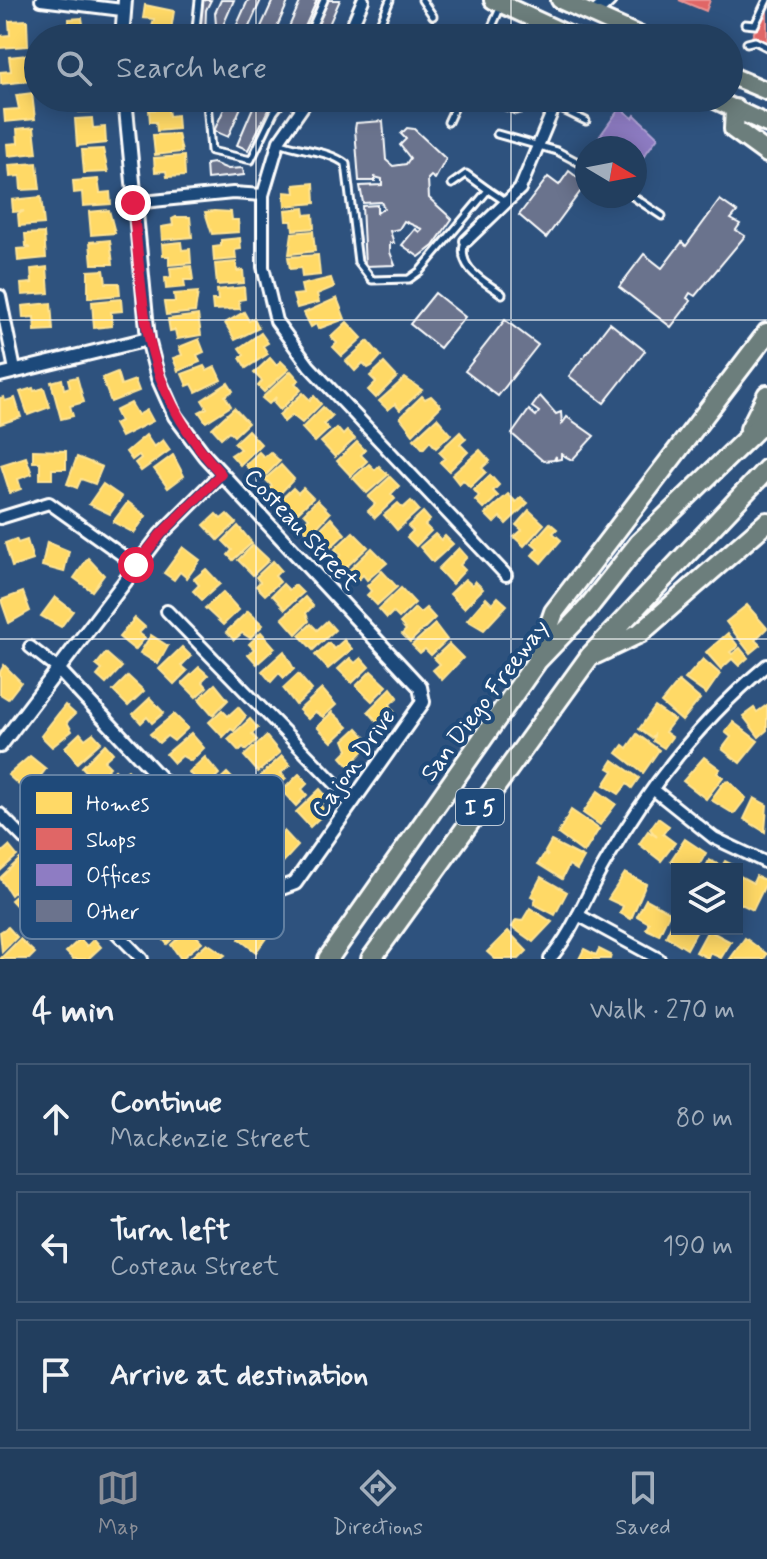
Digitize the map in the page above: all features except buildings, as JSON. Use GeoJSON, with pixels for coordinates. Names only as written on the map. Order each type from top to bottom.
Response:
{"type":"FeatureCollection","features":[{"type":"Feature","properties":{"kind":"highway"},"geometry":{"type":"LineString","coordinates":[[735,112],[734,129],[767,153]]}},
{"type":"Feature","properties":{"kind":"highway"},"geometry":{"type":"LineString","coordinates":[[537,661],[554,612],[767,333]]}},
{"type":"Feature","properties":{"kind":"highway"},"geometry":{"type":"LineString","coordinates":[[746,438],[767,395]]}},
{"type":"Feature","properties":{"kind":"highway","name":"San Diego Freeway"},"geometry":{"type":"LineString","coordinates":[[328,959],[537,661],[586,610],[639,543],[767,419]]}},
{"type":"Feature","properties":{"kind":"highway","name":"I 5"},"geometry":{"type":"LineString","coordinates":[[371,959],[590,656],[767,469]]}},
{"type":"Feature","properties":{"kind":"highway"},"geometry":{"type":"LineString","coordinates":[[590,656],[640,633],[767,522]]}},
{"type":"Feature","properties":{"kind":"main road"},"geometry":{"type":"LineString","coordinates":[[560,0],[595,8],[622,24]]}},
{"type":"Feature","properties":{"kind":"main road"},"geometry":{"type":"LineString","coordinates":[[497,2],[545,24]]}},
{"type":"Feature","properties":{"kind":"main road"},"geometry":{"type":"LineString","coordinates":[[743,81],[767,91]]}},
{"type":"Feature","properties":{"kind":"main road"},"geometry":{"type":"LineString","coordinates":[[741,112],[767,124]]}},
{"type":"Feature","properties":{"kind":"street"},"geometry":{"type":"LineString","coordinates":[[41,0],[124,5]]}},
{"type":"Feature","properties":{"kind":"street"},"geometry":{"type":"LineString","coordinates":[[353,24],[363,0]]}},
{"type":"Feature","properties":{"kind":"street"},"geometry":{"type":"LineString","coordinates":[[595,8],[609,0]]}},
{"type":"Feature","properties":{"kind":"street","name":"Costeau Street"},"geometry":{"type":"LineString","coordinates":[[126,112],[148,339],[158,378],[175,416],[221,474],[420,687],[423,695]]}},
{"type":"Feature","properties":{"kind":"street"},"geometry":{"type":"LineString","coordinates":[[298,112],[279,141],[263,195],[263,267],[276,321],[309,366],[506,575]]}},
{"type":"Feature","properties":{"kind":"street"},"geometry":{"type":"LineString","coordinates":[[466,241],[520,189],[552,112]]}},
{"type":"Feature","properties":{"kind":"street"},"geometry":{"type":"LineString","coordinates":[[133,203],[233,193],[263,195]]}},
{"type":"Feature","properties":{"kind":"street"},"geometry":{"type":"LineString","coordinates":[[0,296],[15,370]]}},
{"type":"Feature","properties":{"kind":"street"},"geometry":{"type":"LineString","coordinates":[[0,375],[148,339]]}},
{"type":"Feature","properties":{"kind":"street"},"geometry":{"type":"LineString","coordinates":[[0,746],[161,534],[221,474]]}},
{"type":"Feature","properties":{"kind":"street"},"geometry":{"type":"LineString","coordinates":[[0,518],[49,503],[136,565]]}},
{"type":"Feature","properties":{"kind":"street"},"geometry":{"type":"LineString","coordinates":[[167,611],[353,802]]}},
{"type":"Feature","properties":{"kind":"street"},"geometry":{"type":"LineString","coordinates":[[30,647],[58,669]]}},
{"type":"Feature","properties":{"kind":"street","name":"Cajon Drive"},"geometry":{"type":"LineString","coordinates":[[58,669],[157,775]]}},
{"type":"Feature","properties":{"kind":"street"},"geometry":{"type":"LineString","coordinates":[[550,959],[578,915],[611,852],[701,726],[766,669]]}},
{"type":"Feature","properties":{"kind":"street","name":"Cajon Drive"},"geometry":{"type":"LineString","coordinates":[[284,889],[295,883],[353,802],[423,702],[423,695]]}},
{"type":"Feature","properties":{"kind":"street"},"geometry":{"type":"LineString","coordinates":[[654,790],[714,838],[767,863]]}},
{"type":"Feature","properties":{"kind":"street"},"geometry":{"type":"LineString","coordinates":[[0,814],[20,834]]}},
{"type":"Feature","properties":{"kind":"street"},"geometry":{"type":"LineString","coordinates":[[578,915],[659,959]]}},
{"type":"Feature","properties":{"kind":"street"},"geometry":{"type":"LineString","coordinates":[[122,939],[142,959]]}},
{"type":"Feature","properties":{"kind":"lane"},"geometry":{"type":"LineString","coordinates":[[196,24],[199,0]]}},
{"type":"Feature","properties":{"kind":"lane"},"geometry":{"type":"LineString","coordinates":[[313,24],[324,0]]}},
{"type":"Feature","properties":{"kind":"lane"},"geometry":{"type":"LineString","coordinates":[[380,24],[390,0]]}},
{"type":"Feature","properties":{"kind":"lane"},"geometry":{"type":"LineString","coordinates":[[422,0],[433,16]]}},
{"type":"Feature","properties":{"kind":"lane"},"geometry":{"type":"LineString","coordinates":[[745,24],[755,25],[767,0]]}},
{"type":"Feature","properties":{"kind":"lane"},"geometry":{"type":"LineString","coordinates":[[491,24],[497,2]]}},
{"type":"Feature","properties":{"kind":"lane"},"geometry":{"type":"LineString","coordinates":[[747,43],[767,47]]}},
{"type":"Feature","properties":{"kind":"lane"},"geometry":{"type":"LineString","coordinates":[[208,112],[211,151],[251,160],[277,112]]}},
{"type":"Feature","properties":{"kind":"lane"},"geometry":{"type":"LineString","coordinates":[[448,122],[453,112]]}},
{"type":"Feature","properties":{"kind":"lane"},"geometry":{"type":"LineString","coordinates":[[572,112],[586,121]]}},
{"type":"Feature","properties":{"kind":"lane"},"geometry":{"type":"LineString","coordinates":[[497,134],[538,145],[575,162]]}},
{"type":"Feature","properties":{"kind":"lane"},"geometry":{"type":"LineString","coordinates":[[279,141],[307,153],[333,154],[346,164],[358,262],[372,280],[409,279],[420,271],[488,190]]}},
{"type":"Feature","properties":{"kind":"lane"},"geometry":{"type":"LineString","coordinates":[[452,184],[466,174],[506,202]]}},
{"type":"Feature","properties":{"kind":"lane"},"geometry":{"type":"LineString","coordinates":[[647,206],[662,216]]}},
{"type":"Feature","properties":{"kind":"lane"},"geometry":{"type":"LineString","coordinates":[[466,241],[463,260],[467,268],[502,294]]}},
{"type":"Feature","properties":{"kind":"route"},"geometry":{"type":"LineString","coordinates":[[133,203],[148,339],[158,378],[175,416],[190,439],[221,474],[183,510],[136,565]]}}]}
